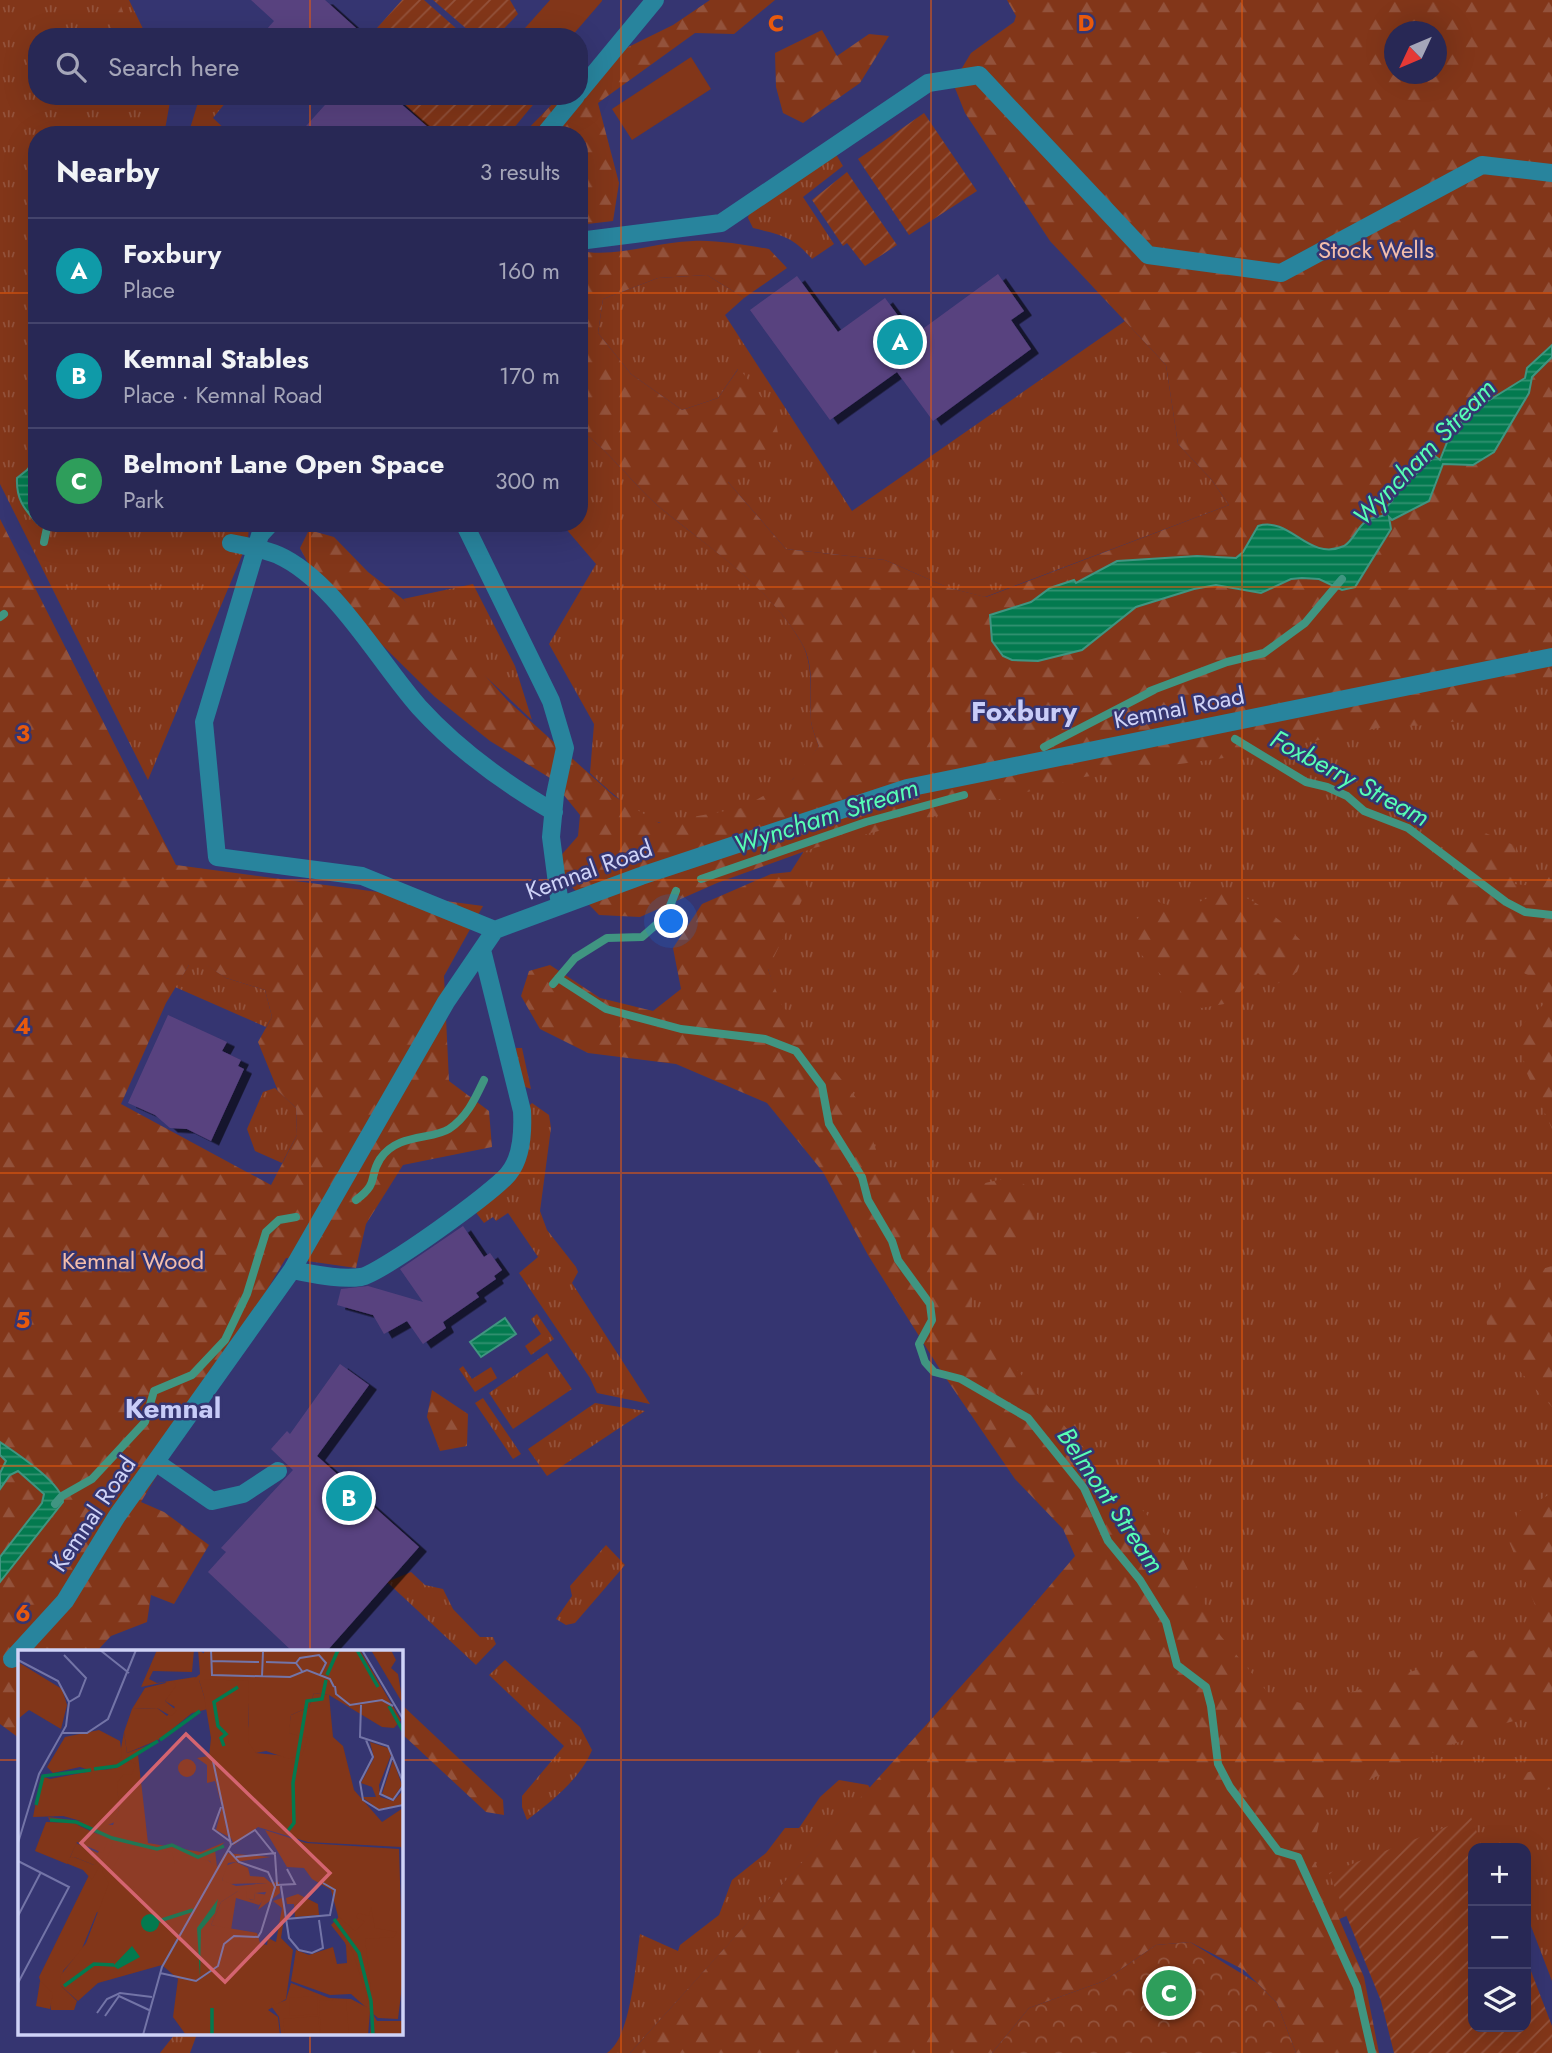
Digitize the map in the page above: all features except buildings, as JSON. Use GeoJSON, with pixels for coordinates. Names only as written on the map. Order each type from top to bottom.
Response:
{"type":"FeatureCollection","features":[{"type":"Feature","properties":{"kind":"street"},"geometry":{"type":"LineString","coordinates":[[588,81],[654,0]]}},
{"type":"Feature","properties":{"kind":"street"},"geometry":{"type":"LineString","coordinates":[[588,240],[721,223],[928,83],[979,75],[1148,254],[1281,273],[1482,166],[1552,173]]}},
{"type":"Feature","properties":{"kind":"street"},"geometry":{"type":"LineString","coordinates":[[551,126],[569,105]]}},
{"type":"Feature","properties":{"kind":"street"},"geometry":{"type":"LineString","coordinates":[[263,532],[204,722],[217,858],[362,876],[495,930]]}},
{"type":"Feature","properties":{"kind":"street"},"geometry":{"type":"LineString","coordinates":[[468,532],[551,701],[565,748],[551,837],[560,906]]}},
{"type":"Feature","properties":{"kind":"street"},"geometry":{"type":"LineString","coordinates":[[231,543],[280,556],[331,598],[418,706],[453,742],[485,768],[554,812]]}},
{"type":"Feature","properties":{"kind":"street","name":"Kemnal Road"},"geometry":{"type":"LineString","coordinates":[[19,1650],[65,1601],[117,1516],[292,1270],[446,1002],[495,930],[652,872],[906,788],[1552,657]]}},
{"type":"Feature","properties":{"kind":"street"},"geometry":{"type":"LineString","coordinates":[[292,1270],[325,1276],[362,1277],[382,1268],[472,1206],[511,1171],[523,1130],[522,1111],[482,950]]}},
{"type":"Feature","properties":{"kind":"street"},"geometry":{"type":"LineString","coordinates":[[157,1462],[212,1501],[243,1494],[278,1471]]}},
{"type":"Feature","properties":{"kind":"street","name":"Kemnal Road"},"geometry":{"type":"LineString","coordinates":[[12,1658],[18,1652]]}},
{"type":"Feature","properties":{"kind":"green space"},"geometry":{"type":"Polygon","coordinates":[[[0,0],[129,0],[143,28],[28,28],[28,105],[169,105],[166,126],[28,126],[28,532],[248,532],[248,541],[148,780],[0,484],[0,0]]]}},
{"type":"Feature","properties":{"kind":"green space"},"geometry":{"type":"Polygon","coordinates":[[[95,0],[119,0],[129,28],[112,28],[95,0]]]}},
{"type":"Feature","properties":{"kind":"green space"},"geometry":{"type":"Polygon","coordinates":[[[402,0],[424,0],[456,28],[377,28],[402,0]]]}},
{"type":"Feature","properties":{"kind":"green space"},"geometry":{"type":"Polygon","coordinates":[[[433,0],[510,0],[518,14],[505,28],[466,28],[433,0]]]}},
{"type":"Feature","properties":{"kind":"green space"},"geometry":{"type":"Polygon","coordinates":[[[550,0],[602,0],[579,28],[525,28],[550,0]]]}},
{"type":"Feature","properties":{"kind":"green space"},"geometry":{"type":"Polygon","coordinates":[[[710,0],[775,0],[734,34],[695,33],[598,103],[619,183],[613,221],[588,224],[588,126],[531,126],[551,105],[588,105],[588,84],[610,56],[673,25],[710,0]]]}},
{"type":"Feature","properties":{"kind":"green space","name":"Stock Wells"},"geometry":{"type":"Polygon","coordinates":[[[1007,0],[1552,0],[1552,684],[1538,679],[1507,695],[1477,718],[1431,725],[1383,727],[1246,755],[1084,777],[814,848],[717,883],[640,917],[599,915],[569,884],[557,860],[578,836],[580,815],[550,778],[490,741],[435,697],[318,582],[300,548],[308,532],[334,537],[368,572],[449,635],[507,700],[614,796],[659,823],[742,808],[793,779],[819,746],[811,721],[809,661],[788,622],[756,586],[663,510],[588,437],[588,252],[608,253],[679,242],[721,242],[769,249],[787,268],[744,298],[707,275],[658,278],[603,299],[598,333],[631,374],[682,410],[718,398],[739,368],[775,415],[779,440],[728,482],[786,549],[885,560],[949,588],[986,597],[1229,505],[1211,479],[1178,444],[1166,365],[1050,241],[965,113],[953,83],[971,53],[1014,22],[1016,16],[1007,0]]]}},
{"type":"Feature","properties":{"kind":"green space"},"geometry":{"type":"Polygon","coordinates":[[[822,30],[837,56],[869,34],[889,36],[860,83],[803,123],[783,113],[776,87],[775,53],[822,30]]]}},
{"type":"Feature","properties":{"kind":"green space"},"geometry":{"type":"Polygon","coordinates":[[[691,57],[711,89],[632,140],[612,109],[691,57]]]}},
{"type":"Feature","properties":{"kind":"green space"},"geometry":{"type":"Polygon","coordinates":[[[197,105],[224,105],[213,118],[221,126],[191,126],[197,105]]]}},
{"type":"Feature","properties":{"kind":"green space"},"geometry":{"type":"Polygon","coordinates":[[[405,105],[533,105],[515,126],[427,126],[405,105]]]}},
{"type":"Feature","properties":{"kind":"green space"},"geometry":{"type":"Polygon","coordinates":[[[924,113],[977,191],[909,235],[858,159],[924,113]]]}},
{"type":"Feature","properties":{"kind":"green space"},"geometry":{"type":"Polygon","coordinates":[[[834,151],[843,166],[803,197],[834,244],[812,259],[786,237],[753,228],[748,218],[751,206],[834,151]]]}},
{"type":"Feature","properties":{"kind":"green space"},"geometry":{"type":"Polygon","coordinates":[[[847,172],[897,245],[865,266],[847,243],[843,246],[812,200],[847,172]]]}},
{"type":"Feature","properties":{"kind":"green space"},"geometry":{"type":"Polygon","coordinates":[[[707,275],[744,298],[725,315],[852,511],[1125,321],[1166,365],[1178,444],[1211,479],[1229,505],[985,597],[949,588],[885,560],[786,549],[728,482],[738,369],[718,398],[682,410],[631,374],[598,333],[603,299],[658,278],[707,275]]]}},
{"type":"Feature","properties":{"kind":"green space"},"geometry":{"type":"Polygon","coordinates":[[[588,437],[663,510],[756,586],[773,603],[801,642],[810,671],[811,721],[819,746],[792,780],[763,799],[730,814],[694,824],[677,825],[661,823],[643,815],[614,795],[590,773],[594,724],[549,644],[596,564],[569,532],[588,532],[588,437]]]}},
{"type":"Feature","properties":{"kind":"green space","name":"Kemnal Wood"},"geometry":{"type":"Polygon","coordinates":[[[0,519],[176,865],[483,906],[444,976],[449,1081],[489,1111],[492,1147],[403,1165],[366,1224],[356,1268],[286,1258],[141,1502],[164,1512],[209,1545],[174,1604],[151,1595],[147,1622],[111,1636],[98,1650],[18,1650],[18,1737],[0,1724],[0,519]],[[189,965],[166,1003],[121,1104],[271,1185],[297,1135],[296,1108],[278,1091],[258,1042],[272,1017],[265,990],[226,978],[206,965],[189,965]]]}},
{"type":"Feature","properties":{"kind":"green space"},"geometry":{"type":"Polygon","coordinates":[[[473,584],[515,666],[532,720],[403,599],[473,584]]]}},
{"type":"Feature","properties":{"kind":"green space"},"geometry":{"type":"Polygon","coordinates":[[[1552,674],[1552,1981],[1531,1926],[1531,1843],[1468,1843],[1468,1863],[1291,1940],[1202,1633],[793,1107],[776,993],[768,969],[765,912],[857,768],[1552,674]]]}},
{"type":"Feature","properties":{"kind":"green space"},"geometry":{"type":"Polygon","coordinates":[[[1483,832],[1516,846],[1515,884],[1543,887],[1552,871],[1552,1129],[1525,1069],[1520,1027],[1545,1003],[1528,975],[1495,960],[1458,929],[1445,900],[1464,870],[1447,839],[1483,832]]]}},
{"type":"Feature","properties":{"kind":"green space"},"geometry":{"type":"Polygon","coordinates":[[[799,871],[808,888],[768,969],[781,1004],[861,1104],[881,1165],[909,1208],[941,1213],[985,1183],[1016,1176],[1039,1200],[1034,1228],[973,1283],[971,1315],[1073,1436],[1177,1547],[1220,1635],[1269,1694],[1311,1706],[1518,1635],[1535,1605],[1508,1539],[1518,1512],[1552,1493],[1552,1710],[1503,1724],[1344,1791],[1321,1814],[1312,1855],[1364,1977],[1379,2053],[1296,2053],[1277,2003],[1244,1970],[1190,1942],[1156,1945],[1104,1981],[1029,2008],[992,2053],[630,2053],[1019,1622],[1075,1556],[1063,1529],[1015,1479],[941,1371],[868,1255],[823,1172],[767,1103],[676,1064],[588,1053],[540,1029],[521,996],[529,971],[550,965],[600,998],[653,1011],[681,989],[673,948],[702,904],[771,874],[799,871]]]}},
{"type":"Feature","properties":{"kind":"green space"},"geometry":{"type":"Polygon","coordinates":[[[1225,890],[1260,905],[1307,947],[1297,972],[1272,987],[1258,973],[1230,1003],[1201,1008],[1165,979],[1130,943],[1136,920],[1156,901],[1182,910],[1225,890]]]}},
{"type":"Feature","properties":{"kind":"green space"},"geometry":{"type":"Polygon","coordinates":[[[189,965],[207,965],[226,978],[265,990],[272,1017],[266,1027],[175,987],[189,965]]]}},
{"type":"Feature","properties":{"kind":"green space"},"geometry":{"type":"Polygon","coordinates":[[[516,1048],[522,1048],[531,1089],[520,1085],[516,1048]]]}},
{"type":"Feature","properties":{"kind":"green space"},"geometry":{"type":"Polygon","coordinates":[[[275,1088],[296,1108],[297,1135],[282,1163],[255,1151],[247,1129],[263,1092],[275,1088]]]}},
{"type":"Feature","properties":{"kind":"green space"},"geometry":{"type":"Polygon","coordinates":[[[532,1103],[549,1115],[551,1128],[540,1211],[547,1230],[576,1267],[578,1272],[572,1283],[650,1404],[597,1393],[590,1378],[519,1273],[538,1257],[508,1213],[496,1221],[493,1217],[484,1223],[474,1210],[511,1181],[526,1109],[532,1103]]]}},
{"type":"Feature","properties":{"kind":"green space"},"geometry":{"type":"Polygon","coordinates":[[[1552,1266],[1552,1407],[1489,1337],[1485,1312],[1505,1280],[1552,1266]]]}},
{"type":"Feature","properties":{"kind":"green space"},"geometry":{"type":"Polygon","coordinates":[[[537,1314],[554,1339],[531,1355],[525,1346],[541,1334],[531,1319],[537,1314]]]}},
{"type":"Feature","properties":{"kind":"green space"},"geometry":{"type":"Polygon","coordinates":[[[547,1353],[572,1389],[513,1429],[489,1393],[547,1353]]]}},
{"type":"Feature","properties":{"kind":"green space"},"geometry":{"type":"Polygon","coordinates":[[[463,1366],[472,1379],[491,1367],[497,1378],[475,1392],[459,1369],[463,1366]]]}},
{"type":"Feature","properties":{"kind":"green space"},"geometry":{"type":"Polygon","coordinates":[[[432,1390],[468,1414],[467,1446],[440,1451],[427,1417],[432,1390]]]}},
{"type":"Feature","properties":{"kind":"green space"},"geometry":{"type":"Polygon","coordinates":[[[483,1398],[521,1454],[513,1459],[475,1403],[483,1398]]]}},
{"type":"Feature","properties":{"kind":"green space"},"geometry":{"type":"Polygon","coordinates":[[[595,1403],[645,1411],[547,1476],[528,1449],[595,1403]]]}},
{"type":"Feature","properties":{"kind":"green space"},"geometry":{"type":"Polygon","coordinates":[[[606,1545],[625,1565],[575,1623],[566,1625],[556,1619],[572,1596],[570,1586],[606,1545]]]}},
{"type":"Feature","properties":{"kind":"green space"},"geometry":{"type":"Polygon","coordinates":[[[411,1572],[425,1585],[443,1589],[453,1609],[480,1637],[493,1637],[496,1644],[476,1665],[387,1582],[411,1572]]]}},
{"type":"Feature","properties":{"kind":"green space"},"geometry":{"type":"Polygon","coordinates":[[[505,1660],[580,1727],[592,1750],[573,1780],[527,1820],[522,1807],[522,1796],[564,1746],[489,1675],[505,1660]]]}},
{"type":"Feature","properties":{"kind":"green space"},"geometry":{"type":"Polygon","coordinates":[[[402,1705],[503,1800],[504,1815],[486,1812],[402,1734],[402,1705]]]}},
{"type":"Feature","properties":{"kind":"green space"},"geometry":{"type":"Polygon","coordinates":[[[1552,1766],[1552,1789],[1535,1791],[1490,1782],[1552,1766]]]}},
{"type":"Feature","properties":{"kind":"green space"},"geometry":{"type":"Polygon","coordinates":[[[839,1780],[868,1785],[870,1788],[630,2053],[607,2053],[615,2044],[627,2016],[640,1934],[678,1951],[680,1945],[719,1915],[732,1880],[766,1853],[785,1828],[799,1828],[820,1797],[839,1780]]]}},
{"type":"Feature","properties":{"kind":"green space"},"geometry":{"type":"Polygon","coordinates":[[[1471,1817],[1481,1843],[1468,1843],[1468,2032],[1531,2032],[1531,1971],[1552,2026],[1552,2053],[1394,2053],[1381,2001],[1329,1873],[1471,1817]]]}},
{"type":"Feature","properties":{"kind":"green space"},"geometry":{"type":"Polygon","coordinates":[[[1190,1942],[1257,1983],[1277,2003],[1296,2053],[992,2053],[1029,2008],[1104,1981],[1156,1945],[1190,1942]]]}},
{"type":"Feature","properties":{"kind":"green space"},"geometry":{"type":"Polygon","coordinates":[[[173,2036],[196,2036],[190,2053],[160,2053],[173,2036]]]}},
{"type":"Feature","properties":{"kind":"shaded area"},"geometry":{"type":"Polygon","coordinates":[[[1552,345],[1552,357],[1532,377],[1529,393],[1494,452],[1473,465],[1443,464],[1429,501],[1392,520],[1389,517],[1391,529],[1355,587],[1342,590],[1319,579],[1302,578],[1291,579],[1261,593],[1216,585],[1194,589],[1136,607],[1082,650],[1038,661],[1012,660],[1003,656],[992,641],[990,615],[1031,602],[1050,588],[1074,580],[1076,583],[1117,561],[1197,556],[1236,558],[1243,552],[1258,526],[1270,525],[1280,527],[1320,548],[1344,546],[1365,522],[1385,515],[1382,512],[1392,501],[1399,483],[1414,476],[1435,456],[1440,460],[1448,440],[1467,414],[1525,378],[1527,368],[1552,345]]]}},
{"type":"Feature","properties":{"kind":"shaded area"},"geometry":{"type":"Polygon","coordinates":[[[27,470],[28,512],[21,502],[17,485],[17,478],[27,470]]]}},
{"type":"Feature","properties":{"kind":"shaded area"},"geometry":{"type":"Polygon","coordinates":[[[505,1318],[516,1334],[481,1357],[470,1342],[505,1318]]]}},
{"type":"Feature","properties":{"kind":"shaded area"},"geometry":{"type":"Polygon","coordinates":[[[0,1442],[47,1478],[61,1494],[63,1502],[0,1582],[0,1557],[42,1503],[44,1494],[18,1471],[10,1475],[0,1489],[0,1473],[6,1461],[0,1455],[0,1442]]]}},
{"type":"Feature","properties":{"kind":"waterway"},"geometry":{"type":"LineString","coordinates":[[44,542],[46,532]]}},
{"type":"Feature","properties":{"kind":"waterway","name":"Wyncham Stream"},"geometry":{"type":"LineString","coordinates":[[1150,691],[1227,662],[1264,653],[1305,623],[1342,579]]}},
{"type":"Feature","properties":{"kind":"waterway"},"geometry":{"type":"LineString","coordinates":[[0,617],[4,614]]}},
{"type":"Feature","properties":{"kind":"waterway","name":"Wyncham Stream"},"geometry":{"type":"LineString","coordinates":[[1044,747],[1154,690]]}},
{"type":"Feature","properties":{"kind":"waterway","name":"Foxberry Stream"},"geometry":{"type":"LineString","coordinates":[[1235,739],[1306,782],[1347,796],[1364,811],[1408,828],[1506,902],[1525,912],[1552,915]]}},
{"type":"Feature","properties":{"kind":"waterway","name":"Wyncham Stream"},"geometry":{"type":"LineString","coordinates":[[701,879],[866,822],[964,795]]}},
{"type":"Feature","properties":{"kind":"waterway","name":"Wyncham Stream"},"geometry":{"type":"LineString","coordinates":[[553,984],[575,958],[607,938],[642,937],[666,916],[676,891]]}},
{"type":"Feature","properties":{"kind":"waterway","name":"Belmont Stream"},"geometry":{"type":"LineString","coordinates":[[558,978],[606,1009],[681,1029],[765,1039],[796,1051],[822,1086],[829,1124],[862,1177],[868,1200],[892,1241],[898,1260],[930,1304],[932,1320],[919,1344],[925,1362],[934,1372],[961,1379],[1028,1418],[1084,1488],[1108,1541],[1140,1580],[1166,1622],[1177,1665],[1206,1687],[1218,1764],[1230,1787],[1278,1851],[1298,1857],[1357,1987],[1372,2053]]}},
{"type":"Feature","properties":{"kind":"waterway","name":"Wyncham Stream"},"geometry":{"type":"LineString","coordinates":[[356,1200],[368,1189],[377,1165],[387,1151],[405,1141],[449,1129],[466,1113],[484,1080]]}},
{"type":"Feature","properties":{"kind":"waterway","name":"Wyncham Stream"},"geometry":{"type":"LineString","coordinates":[[55,1504],[62,1496],[92,1479],[145,1422],[154,1391],[192,1375],[225,1340],[247,1294],[266,1232],[279,1220],[296,1217]]}},
{"type":"Feature","properties":{"kind":"place","name":"Foxbury"},"geometry":{"type":"Point","coordinates":[900,342]}},
{"type":"Feature","properties":{"kind":"place","name":"Kemnal Stables"},"geometry":{"type":"Point","coordinates":[349,1498]}},
{"type":"Feature","properties":{"kind":"place","name":"Belmont Lane Open Space"},"geometry":{"type":"Point","coordinates":[1169,1993]}},
{"type":"Feature","properties":{"kind":"district","name":"Foxbury"},"geometry":{"type":"Point","coordinates":[1024,711]}},
{"type":"Feature","properties":{"kind":"district","name":"Kemnal"},"geometry":{"type":"Point","coordinates":[173,1408]}}]}
